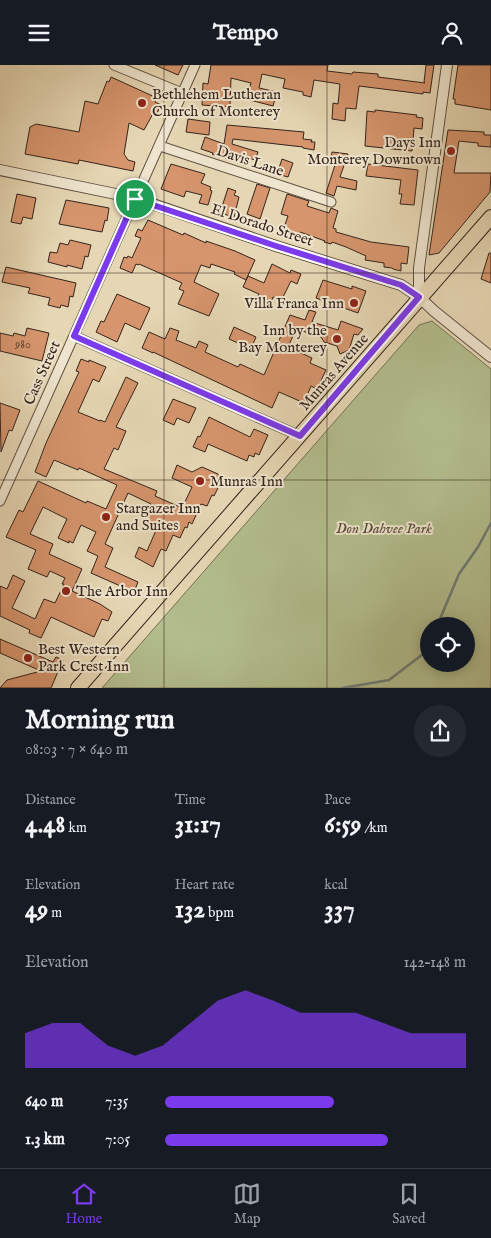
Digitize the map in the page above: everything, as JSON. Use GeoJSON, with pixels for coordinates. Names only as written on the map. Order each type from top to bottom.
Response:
{"type":"FeatureCollection","features":[{"type":"Feature","properties":{"kind":"main road","name":"Munras Avenue"},"geometry":{"type":"LineString","coordinates":[[78,688],[491,217]]}},
{"type":"Feature","properties":{"kind":"street"},"geometry":{"type":"LineString","coordinates":[[114,65],[182,93]]}},
{"type":"Feature","properties":{"kind":"street","name":"Cass Street"},"geometry":{"type":"LineString","coordinates":[[0,501],[195,65]]}},
{"type":"Feature","properties":{"kind":"street"},"geometry":{"type":"LineString","coordinates":[[419,297],[419,268],[447,65]]}},
{"type":"Feature","properties":{"kind":"street","name":"Davis Lane"},"geometry":{"type":"LineString","coordinates":[[160,145],[331,202]]}},
{"type":"Feature","properties":{"kind":"street","name":"El Dorado Street"},"geometry":{"type":"LineString","coordinates":[[0,171],[135,199],[401,285],[419,297],[491,357]]}},
{"type":"Feature","properties":{"kind":"street"},"geometry":{"type":"LineString","coordinates":[[74,336],[300,436]]}},
{"type":"Feature","properties":{"kind":"green space","name":"Don Dahvee Park"},"geometry":{"type":"Polygon","coordinates":[[[432,321],[491,369],[491,688],[102,688],[419,325],[432,321]]]}},
{"type":"Feature","properties":{"kind":"building"},"geometry":{"type":"Polygon","coordinates":[[[155,65],[183,65],[178,75],[155,65]]]}},
{"type":"Feature","properties":{"kind":"building"},"geometry":{"type":"Polygon","coordinates":[[[211,65],[328,65],[327,71],[352,74],[353,72],[378,74],[378,77],[425,83],[426,65],[434,65],[430,93],[423,92],[423,94],[359,86],[356,109],[346,108],[345,121],[332,119],[333,103],[338,104],[340,84],[314,80],[311,97],[303,95],[303,92],[283,88],[285,79],[262,74],[259,88],[277,92],[273,106],[246,99],[251,83],[231,78],[230,107],[202,105],[203,83],[208,84],[211,65]]]}},
{"type":"Feature","properties":{"kind":"building"},"geometry":{"type":"Polygon","coordinates":[[[458,65],[491,65],[491,110],[455,104],[455,99],[453,99],[458,65]]]}},
{"type":"Feature","properties":{"kind":"building"},"geometry":{"type":"Polygon","coordinates":[[[111,77],[157,98],[155,102],[161,105],[157,113],[154,112],[144,130],[129,123],[124,154],[128,160],[135,162],[133,171],[79,160],[78,164],[25,154],[30,127],[36,124],[79,132],[85,101],[98,104],[107,81],[109,82],[111,77]]]}},
{"type":"Feature","properties":{"kind":"building"},"geometry":{"type":"Polygon","coordinates":[[[375,110],[417,115],[416,117],[423,118],[422,129],[414,128],[412,151],[365,146],[367,111],[375,112],[375,110]]]}},
{"type":"Feature","properties":{"kind":"building"},"geometry":{"type":"Polygon","coordinates":[[[188,119],[210,122],[209,135],[186,132],[188,119]]]}},
{"type":"Feature","properties":{"kind":"building"},"geometry":{"type":"Polygon","coordinates":[[[227,125],[304,132],[303,139],[315,142],[314,150],[233,139],[232,144],[258,152],[255,160],[249,158],[246,166],[201,149],[205,137],[224,144],[227,125]]]}},
{"type":"Feature","properties":{"kind":"building"},"geometry":{"type":"Polygon","coordinates":[[[448,130],[484,132],[484,135],[491,135],[491,147],[478,146],[478,143],[459,141],[454,173],[491,173],[490,192],[439,253],[429,255],[448,130]]]}},
{"type":"Feature","properties":{"kind":"building"},"geometry":{"type":"Polygon","coordinates":[[[332,152],[348,154],[340,177],[357,181],[356,190],[337,186],[334,196],[326,193],[335,165],[331,160],[332,152]]]}},
{"type":"Feature","properties":{"kind":"building"},"geometry":{"type":"Polygon","coordinates":[[[282,159],[293,163],[288,177],[277,174],[282,159]]]}},
{"type":"Feature","properties":{"kind":"building"},"geometry":{"type":"Polygon","coordinates":[[[171,164],[205,174],[201,183],[211,187],[210,190],[212,191],[208,205],[199,203],[202,195],[186,191],[184,197],[161,189],[171,164]]]}},
{"type":"Feature","properties":{"kind":"building"},"geometry":{"type":"Polygon","coordinates":[[[368,164],[418,170],[414,205],[400,204],[402,194],[399,194],[401,180],[366,176],[368,164]]]}},
{"type":"Feature","properties":{"kind":"building"},"geometry":{"type":"Polygon","coordinates":[[[257,184],[270,188],[260,219],[247,214],[257,184]]]}},
{"type":"Feature","properties":{"kind":"building"},"geometry":{"type":"Polygon","coordinates":[[[228,188],[236,191],[234,195],[239,197],[234,217],[220,213],[228,188]]]}},
{"type":"Feature","properties":{"kind":"building"},"geometry":{"type":"Polygon","coordinates":[[[17,194],[36,198],[32,219],[23,217],[21,224],[11,222],[17,194]]]}},
{"type":"Feature","properties":{"kind":"building"},"geometry":{"type":"Polygon","coordinates":[[[287,194],[309,201],[307,206],[329,213],[331,208],[338,211],[333,228],[336,229],[336,232],[371,242],[409,247],[407,264],[401,263],[401,271],[384,267],[384,263],[365,260],[366,256],[332,242],[331,244],[324,242],[300,232],[298,238],[282,233],[288,216],[281,214],[287,194]]]}},
{"type":"Feature","properties":{"kind":"building"},"geometry":{"type":"Polygon","coordinates":[[[66,200],[109,208],[107,221],[105,220],[102,232],[59,224],[66,200]]]}},
{"type":"Feature","properties":{"kind":"building"},"geometry":{"type":"Polygon","coordinates":[[[148,220],[183,235],[184,233],[206,243],[206,241],[255,260],[246,280],[234,274],[235,272],[211,264],[210,268],[201,265],[194,282],[219,294],[209,316],[178,304],[184,291],[179,289],[182,283],[139,264],[136,264],[132,273],[120,268],[124,257],[132,258],[141,238],[135,236],[138,229],[142,231],[148,220]]]}},
{"type":"Feature","properties":{"kind":"building"},"geometry":{"type":"Polygon","coordinates":[[[70,240],[91,245],[88,257],[85,256],[82,269],[48,262],[50,252],[57,253],[60,243],[68,245],[70,240]]]}},
{"type":"Feature","properties":{"kind":"building"},"geometry":{"type":"Polygon","coordinates":[[[489,253],[491,253],[491,283],[481,279],[489,253]]]}},
{"type":"Feature","properties":{"kind":"building"},"geometry":{"type":"Polygon","coordinates":[[[272,264],[290,273],[291,270],[301,274],[297,284],[291,281],[281,301],[273,297],[271,302],[243,287],[248,276],[264,283],[272,264]]]}},
{"type":"Feature","properties":{"kind":"building"},"geometry":{"type":"Polygon","coordinates":[[[6,267],[76,283],[73,297],[70,296],[68,307],[61,305],[60,308],[48,305],[50,298],[28,293],[30,288],[2,282],[6,267]]]}},
{"type":"Feature","properties":{"kind":"building"},"geometry":{"type":"Polygon","coordinates":[[[323,280],[352,289],[352,286],[366,291],[358,313],[316,298],[323,280]]]}},
{"type":"Feature","properties":{"kind":"building"},"geometry":{"type":"Polygon","coordinates":[[[117,294],[150,308],[140,330],[125,323],[117,342],[96,332],[101,321],[104,322],[117,294]]]}},
{"type":"Feature","properties":{"kind":"building"},"geometry":{"type":"Polygon","coordinates":[[[309,310],[316,312],[312,322],[338,330],[341,321],[363,329],[358,335],[354,334],[349,350],[340,354],[337,346],[324,342],[321,337],[296,329],[288,347],[312,358],[310,363],[326,370],[317,389],[311,386],[304,403],[279,392],[272,408],[142,348],[149,332],[165,339],[170,328],[179,331],[176,340],[196,348],[199,341],[208,345],[205,352],[238,367],[240,364],[264,375],[290,315],[305,320],[309,310]]]}},
{"type":"Feature","properties":{"kind":"building"},"geometry":{"type":"Polygon","coordinates":[[[234,327],[256,337],[251,349],[229,339],[234,327]]]}},
{"type":"Feature","properties":{"kind":"building"},"geometry":{"type":"Polygon","coordinates":[[[27,328],[49,333],[42,361],[0,351],[0,333],[13,336],[14,333],[25,336],[27,328]]]}},
{"type":"Feature","properties":{"kind":"building"},"geometry":{"type":"Polygon","coordinates":[[[81,359],[106,367],[99,382],[93,379],[78,412],[105,422],[126,377],[138,383],[116,427],[126,431],[118,450],[114,448],[104,469],[157,491],[155,496],[182,508],[192,487],[172,478],[177,465],[192,472],[202,467],[218,474],[221,482],[207,506],[201,504],[192,524],[189,522],[180,538],[173,535],[166,551],[161,549],[153,567],[135,557],[139,547],[147,551],[157,528],[143,522],[151,504],[128,493],[105,544],[113,548],[105,567],[138,582],[134,592],[91,573],[98,556],[87,551],[96,532],[81,525],[73,543],[58,538],[67,519],[43,507],[30,534],[53,544],[49,554],[82,569],[72,591],[100,604],[112,612],[108,621],[102,619],[94,637],[51,617],[41,638],[29,633],[30,630],[0,616],[0,586],[7,589],[13,575],[25,581],[12,608],[35,619],[44,599],[55,603],[64,584],[62,584],[65,578],[50,571],[47,577],[28,569],[36,550],[6,537],[19,510],[23,512],[38,481],[86,503],[87,501],[106,509],[117,485],[79,468],[78,470],[54,460],[46,477],[35,472],[46,443],[79,372],[76,371],[81,359]]]}},
{"type":"Feature","properties":{"kind":"building"},"geometry":{"type":"Polygon","coordinates":[[[173,399],[196,408],[189,423],[177,418],[174,425],[163,420],[173,399]]]}},
{"type":"Feature","properties":{"kind":"building"},"geometry":{"type":"Polygon","coordinates":[[[0,403],[20,410],[12,431],[9,430],[1,452],[0,403]]]}},
{"type":"Feature","properties":{"kind":"building"},"geometry":{"type":"Polygon","coordinates":[[[209,417],[250,437],[254,429],[268,435],[259,455],[255,453],[254,457],[249,455],[247,461],[208,444],[205,452],[193,447],[209,417]]]}},
{"type":"Feature","properties":{"kind":"building"},"geometry":{"type":"Polygon","coordinates":[[[0,639],[53,662],[56,657],[63,660],[51,688],[0,688],[7,680],[41,671],[0,653],[0,639]]]}},
{"type":"Feature","properties":{"kind":"waterway"},"geometry":{"type":"LineString","coordinates":[[441,617],[459,574],[478,547],[491,523]]}},
{"type":"Feature","properties":{"kind":"waterway"},"geometry":{"type":"LineString","coordinates":[[343,688],[389,680],[420,656]]}},
{"type":"Feature","properties":{"kind":"place","name":"Bethlehem Lutheran Church of Monterey"},"geometry":{"type":"Point","coordinates":[142,103]}},
{"type":"Feature","properties":{"kind":"place","name":"Days Inn Monterey Downtown"},"geometry":{"type":"Point","coordinates":[451,151]}},
{"type":"Feature","properties":{"kind":"place","name":"Villa Franca Inn"},"geometry":{"type":"Point","coordinates":[354,303]}},
{"type":"Feature","properties":{"kind":"place","name":"Inn by the Bay Monterey"},"geometry":{"type":"Point","coordinates":[337,339]}},
{"type":"Feature","properties":{"kind":"place","name":"Munras Inn"},"geometry":{"type":"Point","coordinates":[200,481]}},
{"type":"Feature","properties":{"kind":"place","name":"Stargazer Inn and Suites"},"geometry":{"type":"Point","coordinates":[106,517]}},
{"type":"Feature","properties":{"kind":"place","name":"The Arbor Inn"},"geometry":{"type":"Point","coordinates":[66,591]}},
{"type":"Feature","properties":{"kind":"place","name":"Best Western Park Crest Inn"},"geometry":{"type":"Point","coordinates":[28,658]}},
{"type":"Feature","properties":{"kind":"route"},"geometry":{"type":"LineString","coordinates":[[135,199],[276,246],[381,278],[401,285],[419,297],[300,436],[74,336],[135,199]]}}]}
